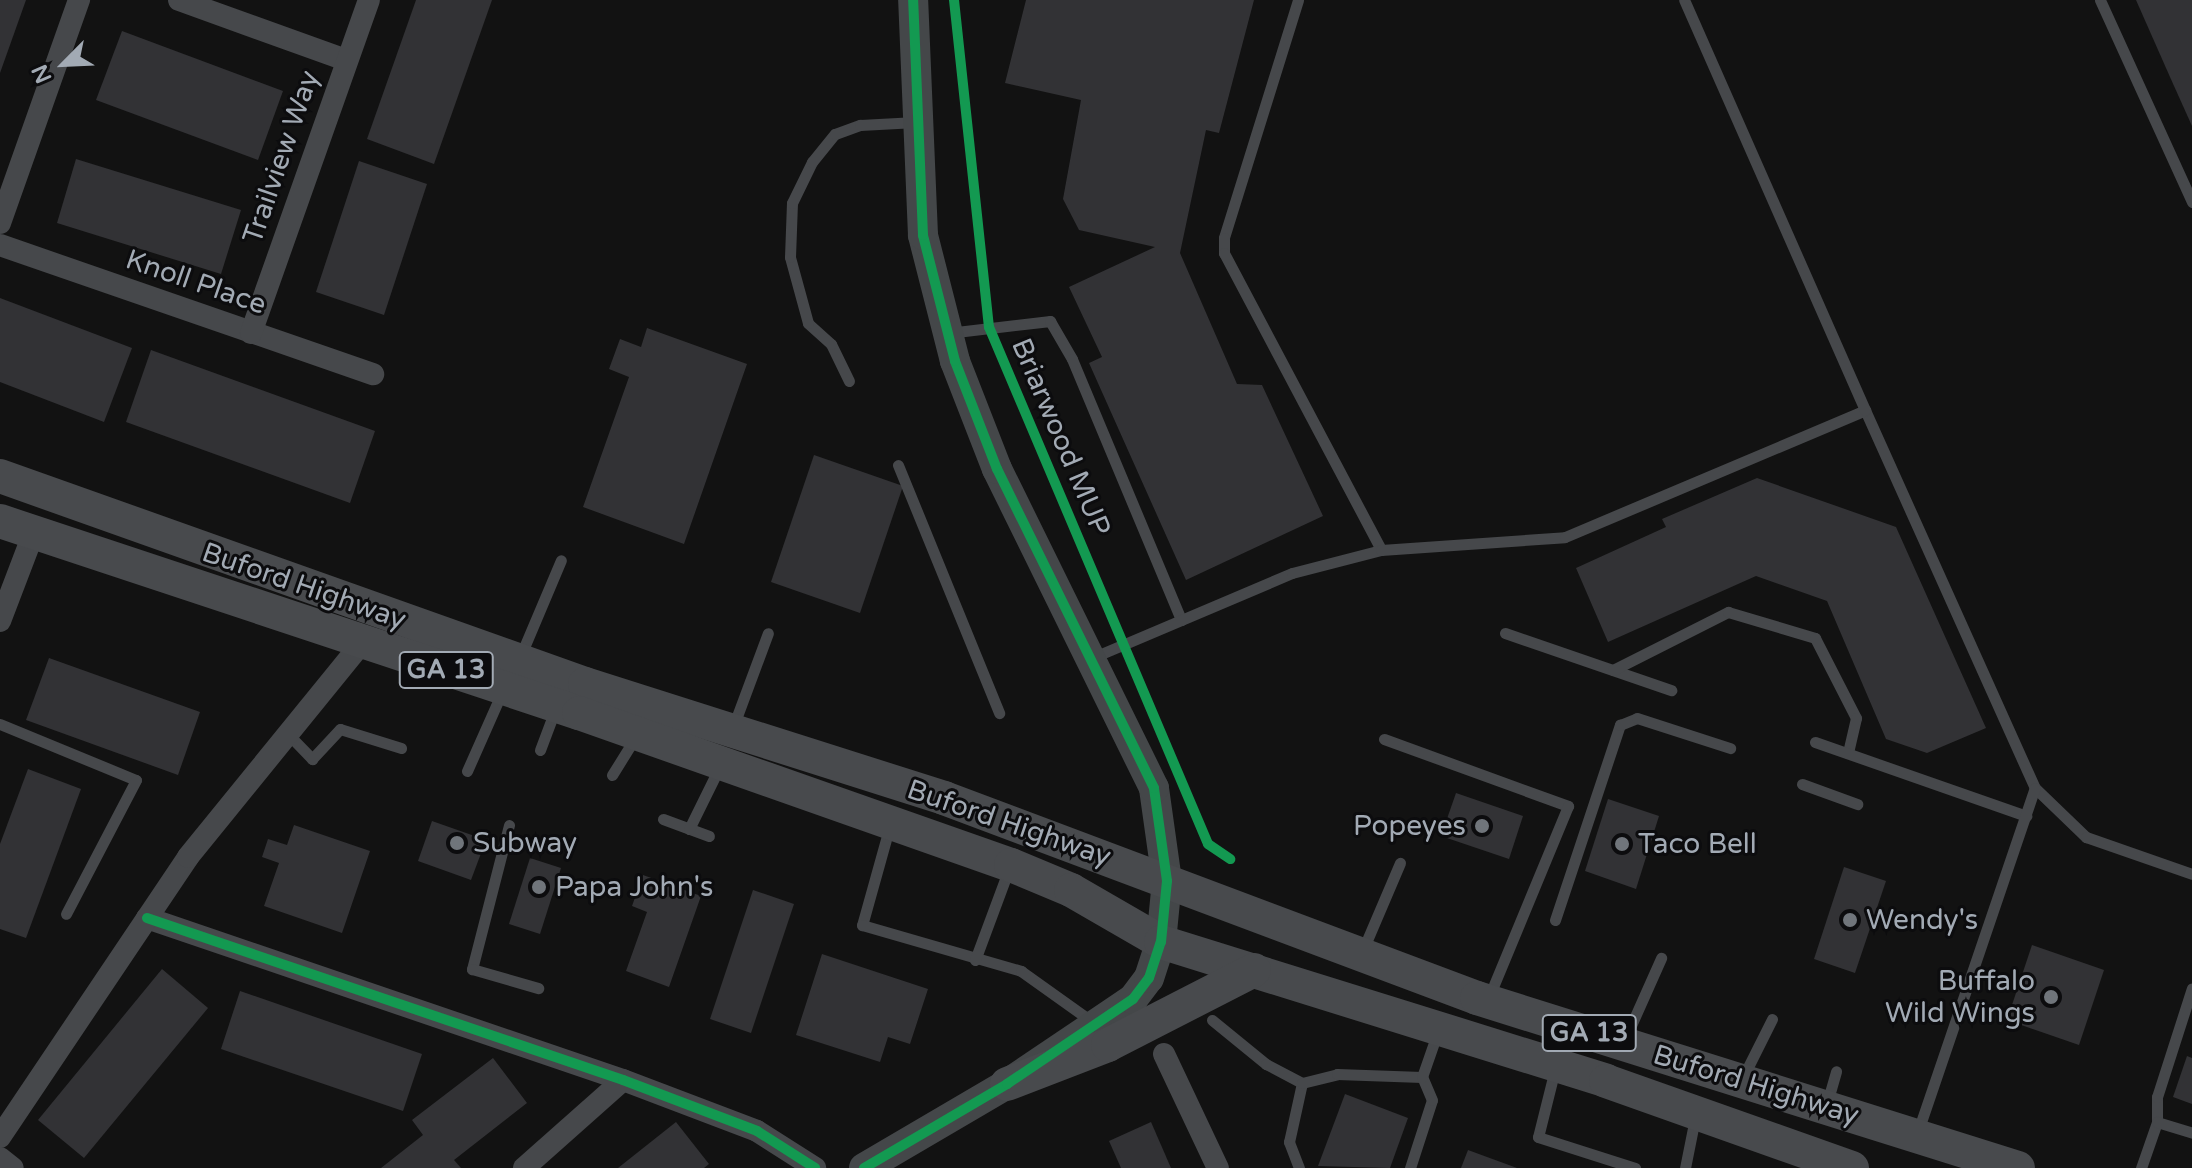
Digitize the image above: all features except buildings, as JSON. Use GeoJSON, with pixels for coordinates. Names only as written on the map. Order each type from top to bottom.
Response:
{"type":"FeatureCollection","features":[{"type":"Feature","properties":{"kind":"main road","name":"Buford Highway"},"geometry":{"type":"LineString","coordinates":[[0,476],[511,674],[556,706],[720,766],[1011,865],[1071,890],[1161,942],[1556,1065],[1841,1166]]}},
{"type":"Feature","properties":{"kind":"main road","name":"Buford Highway"},"geometry":{"type":"LineString","coordinates":[[0,521],[361,644],[511,674],[732,731],[944,798],[1360,957],[1488,1001],[2018,1168]]}},
{"type":"Feature","properties":{"kind":"main road"},"geometry":{"type":"LineString","coordinates":[[1007,1084],[1108,1045],[1254,970]]}},
{"type":"Feature","properties":{"kind":"street"},"geometry":{"type":"LineString","coordinates":[[0,223],[79,0]]}},
{"type":"Feature","properties":{"kind":"street"},"geometry":{"type":"LineString","coordinates":[[179,0],[346,60]]}},
{"type":"Feature","properties":{"kind":"street","name":"Trailview Way"},"geometry":{"type":"LineString","coordinates":[[251,333],[369,0]]}},
{"type":"Feature","properties":{"kind":"street"},"geometry":{"type":"LineString","coordinates":[[864,1168],[1007,1084],[1097,1026],[1149,978],[1161,942],[1167,881],[1154,788],[1094,657],[997,469],[948,333],[923,235],[913,0]]}},
{"type":"Feature","properties":{"kind":"street","name":"Knoll Place"},"geometry":{"type":"LineString","coordinates":[[0,245],[373,374]]}},
{"type":"Feature","properties":{"kind":"street"},"geometry":{"type":"LineString","coordinates":[[0,619],[34,532]]}},
{"type":"Feature","properties":{"kind":"street"},"geometry":{"type":"LineString","coordinates":[[0,1137],[147,918],[286,732],[361,644]]}},
{"type":"Feature","properties":{"kind":"street"},"geometry":{"type":"LineString","coordinates":[[147,918],[623,1080],[757,1131],[815,1168]]}},
{"type":"Feature","properties":{"kind":"street"},"geometry":{"type":"LineString","coordinates":[[1164,1054],[1218,1168]]}},
{"type":"Feature","properties":{"kind":"street"},"geometry":{"type":"LineString","coordinates":[[524,1168],[623,1080]]}},
{"type":"Feature","properties":{"kind":"street"},"geometry":{"type":"LineString","coordinates":[[0,1158],[13,1168]]}},
{"type":"Feature","properties":{"kind":"lane"},"geometry":{"type":"LineString","coordinates":[[1298,0],[1224,238],[1224,253],[1381,550]]}},
{"type":"Feature","properties":{"kind":"lane"},"geometry":{"type":"LineString","coordinates":[[1684,0],[2035,788],[2086,837],[2192,874]]}},
{"type":"Feature","properties":{"kind":"lane"},"geometry":{"type":"LineString","coordinates":[[2100,0],[2192,202]]}},
{"type":"Feature","properties":{"kind":"lane"},"geometry":{"type":"LineString","coordinates":[[849,381],[831,344],[808,323],[790,257],[792,203],[812,162],[835,134],[860,125],[916,122]]}},
{"type":"Feature","properties":{"kind":"lane"},"geometry":{"type":"LineString","coordinates":[[948,333],[1050,321],[1072,359],[1181,620]]}},
{"type":"Feature","properties":{"kind":"lane"},"geometry":{"type":"LineString","coordinates":[[1094,657],[1292,573],[1381,550],[1565,537],[1865,410]]}},
{"type":"Feature","properties":{"kind":"lane"},"geometry":{"type":"LineString","coordinates":[[898,465],[999,713]]}},
{"type":"Feature","properties":{"kind":"lane"},"geometry":{"type":"LineString","coordinates":[[467,771],[561,560]]}},
{"type":"Feature","properties":{"kind":"lane"},"geometry":{"type":"LineString","coordinates":[[1613,670],[1728,612],[1815,638],[1856,718],[1848,753]]}},
{"type":"Feature","properties":{"kind":"lane"},"geometry":{"type":"LineString","coordinates":[[732,731],[768,633]]}},
{"type":"Feature","properties":{"kind":"lane"},"geometry":{"type":"LineString","coordinates":[[1505,633],[1671,690]]}},
{"type":"Feature","properties":{"kind":"lane"},"geometry":{"type":"LineString","coordinates":[[540,750],[556,706]]}},
{"type":"Feature","properties":{"kind":"lane"},"geometry":{"type":"LineString","coordinates":[[1555,920],[1620,725],[1651,721],[1730,748]]}},
{"type":"Feature","properties":{"kind":"lane"},"geometry":{"type":"LineString","coordinates":[[0,724],[136,780],[66,914]]}},
{"type":"Feature","properties":{"kind":"lane"},"geometry":{"type":"LineString","coordinates":[[286,732],[312,759],[340,729],[401,748]]}},
{"type":"Feature","properties":{"kind":"lane"},"geometry":{"type":"LineString","coordinates":[[612,775],[636,735]]}},
{"type":"Feature","properties":{"kind":"lane"},"geometry":{"type":"LineString","coordinates":[[1384,739],[1568,806],[1488,1001]]}},
{"type":"Feature","properties":{"kind":"lane"},"geometry":{"type":"LineString","coordinates":[[1815,742],[2026,816]]}},
{"type":"Feature","properties":{"kind":"lane"},"geometry":{"type":"LineString","coordinates":[[689,829],[720,766]]}},
{"type":"Feature","properties":{"kind":"lane"},"geometry":{"type":"LineString","coordinates":[[1802,784],[1857,804]]}},
{"type":"Feature","properties":{"kind":"lane"},"geometry":{"type":"LineString","coordinates":[[1916,1135],[2035,788]]}},
{"type":"Feature","properties":{"kind":"lane"},"geometry":{"type":"LineString","coordinates":[[663,819],[709,836]]}},
{"type":"Feature","properties":{"kind":"lane"},"geometry":{"type":"LineString","coordinates":[[509,825],[472,969],[538,988]]}},
{"type":"Feature","properties":{"kind":"lane"},"geometry":{"type":"LineString","coordinates":[[890,825],[862,925],[1021,971],[1097,1026]]}},
{"type":"Feature","properties":{"kind":"lane"},"geometry":{"type":"LineString","coordinates":[[1360,957],[1400,863]]}},
{"type":"Feature","properties":{"kind":"lane"},"geometry":{"type":"LineString","coordinates":[[975,960],[1011,865]]}},
{"type":"Feature","properties":{"kind":"lane"},"geometry":{"type":"LineString","coordinates":[[1623,1044],[1661,958]]}},
{"type":"Feature","properties":{"kind":"lane"},"geometry":{"type":"LineString","coordinates":[[2141,1168],[2157,1122],[2157,1097],[2192,988]]}},
{"type":"Feature","properties":{"kind":"lane"},"geometry":{"type":"LineString","coordinates":[[1741,1081],[1772,1019]]}},
{"type":"Feature","properties":{"kind":"lane"},"geometry":{"type":"LineString","coordinates":[[1212,1020],[1266,1064],[1302,1083],[1337,1074],[1422,1077]]}},
{"type":"Feature","properties":{"kind":"lane"},"geometry":{"type":"LineString","coordinates":[[1410,1168],[1432,1100],[1422,1077],[1439,1029]]}},
{"type":"Feature","properties":{"kind":"lane"},"geometry":{"type":"LineString","coordinates":[[1556,1065],[1538,1137],[1635,1168]]}},
{"type":"Feature","properties":{"kind":"lane"},"geometry":{"type":"LineString","coordinates":[[1826,1107],[1836,1071]]}},
{"type":"Feature","properties":{"kind":"lane"},"geometry":{"type":"LineString","coordinates":[[1299,1168],[1289,1142],[1302,1083]]}},
{"type":"Feature","properties":{"kind":"lane"},"geometry":{"type":"LineString","coordinates":[[1685,1168],[1695,1113]]}},
{"type":"Feature","properties":{"kind":"lane"},"geometry":{"type":"LineString","coordinates":[[2157,1122],[2192,1133]]}},
{"type":"Feature","properties":{"kind":"cycle path"},"geometry":{"type":"LineString","coordinates":[[864,1168],[1007,1084],[1133,999],[1149,978],[1161,942],[1167,881],[1154,788],[997,469],[955,361],[923,235],[913,0]]}},
{"type":"Feature","properties":{"kind":"cycle path","name":"Briarwood MUP"},"geometry":{"type":"LineString","coordinates":[[954,0],[989,327],[1208,844],[1230,859]]}},
{"type":"Feature","properties":{"kind":"cycle path"},"geometry":{"type":"LineString","coordinates":[[147,918],[623,1080],[757,1131],[815,1168]]}},
{"type":"Feature","properties":{"kind":"place","name":"Popeyes"},"geometry":{"type":"Point","coordinates":[1482,826]}},
{"type":"Feature","properties":{"kind":"place","name":"Subway"},"geometry":{"type":"Point","coordinates":[457,843]}},
{"type":"Feature","properties":{"kind":"place","name":"Taco Bell"},"geometry":{"type":"Point","coordinates":[1622,844]}},
{"type":"Feature","properties":{"kind":"place","name":"Papa John's"},"geometry":{"type":"Point","coordinates":[539,887]}},
{"type":"Feature","properties":{"kind":"place","name":"Wendy's"},"geometry":{"type":"Point","coordinates":[1850,920]}},
{"type":"Feature","properties":{"kind":"place","name":"Buffalo Wild Wings"},"geometry":{"type":"Point","coordinates":[2051,997]}}]}
